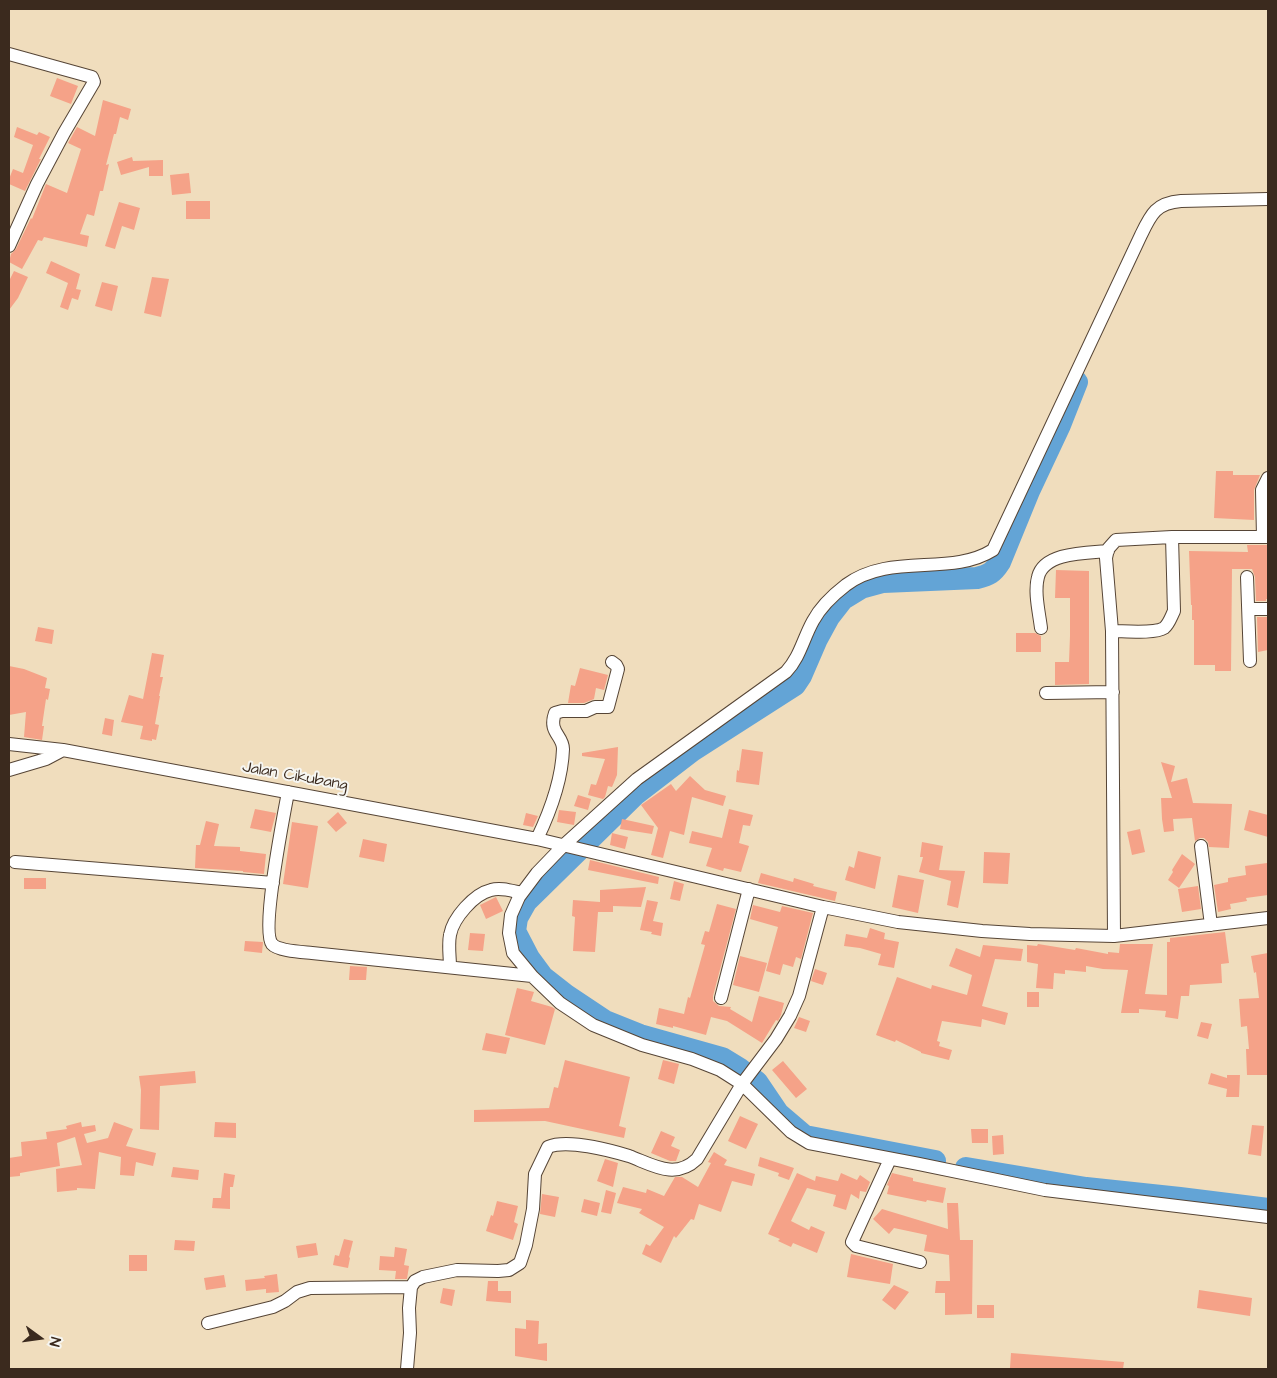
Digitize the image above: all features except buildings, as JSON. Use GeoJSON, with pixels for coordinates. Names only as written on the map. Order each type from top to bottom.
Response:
{"type":"FeatureCollection","features":[{"type":"Feature","properties":{"kind":"street"},"geometry":{"type":"LineString","coordinates":[[9,54],[92,77],[94,82],[37,184],[9,246]]}},
{"type":"Feature","properties":{"kind":"street"},"geometry":{"type":"LineString","coordinates":[[1268,199],[1169,202],[1155,210],[1141,235],[993,550],[973,560],[880,569],[864,574],[847,584],[821,608],[812,623],[796,660],[786,672],[637,779],[569,846],[537,873],[522,893],[511,915],[508,933],[513,953],[532,976],[560,1003],[593,1025],[642,1045],[720,1070],[747,1076],[800,1139],[817,1146],[1045,1190],[1268,1217]]}},
{"type":"Feature","properties":{"kind":"street"},"geometry":{"type":"LineString","coordinates":[[1114,936],[1113,692],[1112,631],[1106,558],[1108,552],[1116,540],[1172,537],[1265,537],[1262,490],[1268,478]]}},
{"type":"Feature","properties":{"kind":"street"},"geometry":{"type":"LineString","coordinates":[[1112,631],[1158,630],[1165,628],[1169,622],[1174,611],[1172,537]]}},
{"type":"Feature","properties":{"kind":"street"},"geometry":{"type":"LineString","coordinates":[[1041,628],[1037,579],[1044,566],[1064,556],[1108,552]]}},
{"type":"Feature","properties":{"kind":"street"},"geometry":{"type":"LineString","coordinates":[[1248,577],[1250,661]]}},
{"type":"Feature","properties":{"kind":"street"},"geometry":{"type":"LineString","coordinates":[[1249,609],[1268,609]]}},
{"type":"Feature","properties":{"kind":"street"},"geometry":{"type":"LineString","coordinates":[[537,839],[554,797],[563,749],[553,726],[555,713],[562,711],[586,711],[594,707],[608,706],[618,669],[612,662]]}},
{"type":"Feature","properties":{"kind":"street"},"geometry":{"type":"LineString","coordinates":[[1046,693],[1113,692]]}},
{"type":"Feature","properties":{"kind":"street","name":"Jalan Cikubang"},"geometry":{"type":"LineString","coordinates":[[9,744],[63,750],[537,839],[750,888],[823,907],[898,922],[943,928],[1030,934],[1114,936],[1268,918]]}},
{"type":"Feature","properties":{"kind":"street"},"geometry":{"type":"LineString","coordinates":[[9,770],[46,759],[63,750]]}},
{"type":"Feature","properties":{"kind":"street"},"geometry":{"type":"LineString","coordinates":[[288,792],[273,883],[268,931],[270,941],[276,947],[312,953],[532,976]]}},
{"type":"Feature","properties":{"kind":"street"},"geometry":{"type":"LineString","coordinates":[[1201,846],[1211,925]]}},
{"type":"Feature","properties":{"kind":"street"},"geometry":{"type":"LineString","coordinates":[[15,862],[273,883]]}},
{"type":"Feature","properties":{"kind":"street"},"geometry":{"type":"LineString","coordinates":[[722,998],[750,888]]}},
{"type":"Feature","properties":{"kind":"street"},"geometry":{"type":"LineString","coordinates":[[450,967],[450,935],[464,909],[490,890],[522,893]]}},
{"type":"Feature","properties":{"kind":"street"},"geometry":{"type":"LineString","coordinates":[[407,1369],[410,1333],[408,1308],[411,1287],[415,1281],[423,1276],[457,1270],[509,1270],[520,1263],[532,1209],[535,1174],[548,1147],[557,1144],[589,1147],[627,1156],[668,1170],[685,1168],[697,1159],[747,1076],[776,1039],[790,1016],[799,996],[823,907]]}},
{"type":"Feature","properties":{"kind":"street"},"geometry":{"type":"LineString","coordinates":[[890,1159],[852,1242],[856,1246],[920,1262]]}},
{"type":"Feature","properties":{"kind":"street"},"geometry":{"type":"LineString","coordinates":[[208,1322],[273,1307],[297,1292],[310,1288],[411,1287]]}},
{"type":"Feature","properties":{"kind":"waterway"},"geometry":{"type":"LineString","coordinates":[[935,1161],[805,1136],[778,1113],[757,1082],[722,1058],[640,1035],[605,1021],[543,977],[529,958],[515,931],[517,918],[526,902],[636,794],[692,751],[795,685],[829,617],[843,599],[861,588],[883,582],[977,578],[988,575],[993,571],[1000,562],[1077,382]]}},
{"type":"Feature","properties":{"kind":"waterway"},"geometry":{"type":"LineString","coordinates":[[966,1168],[1086,1188],[1268,1209]]}}]}
